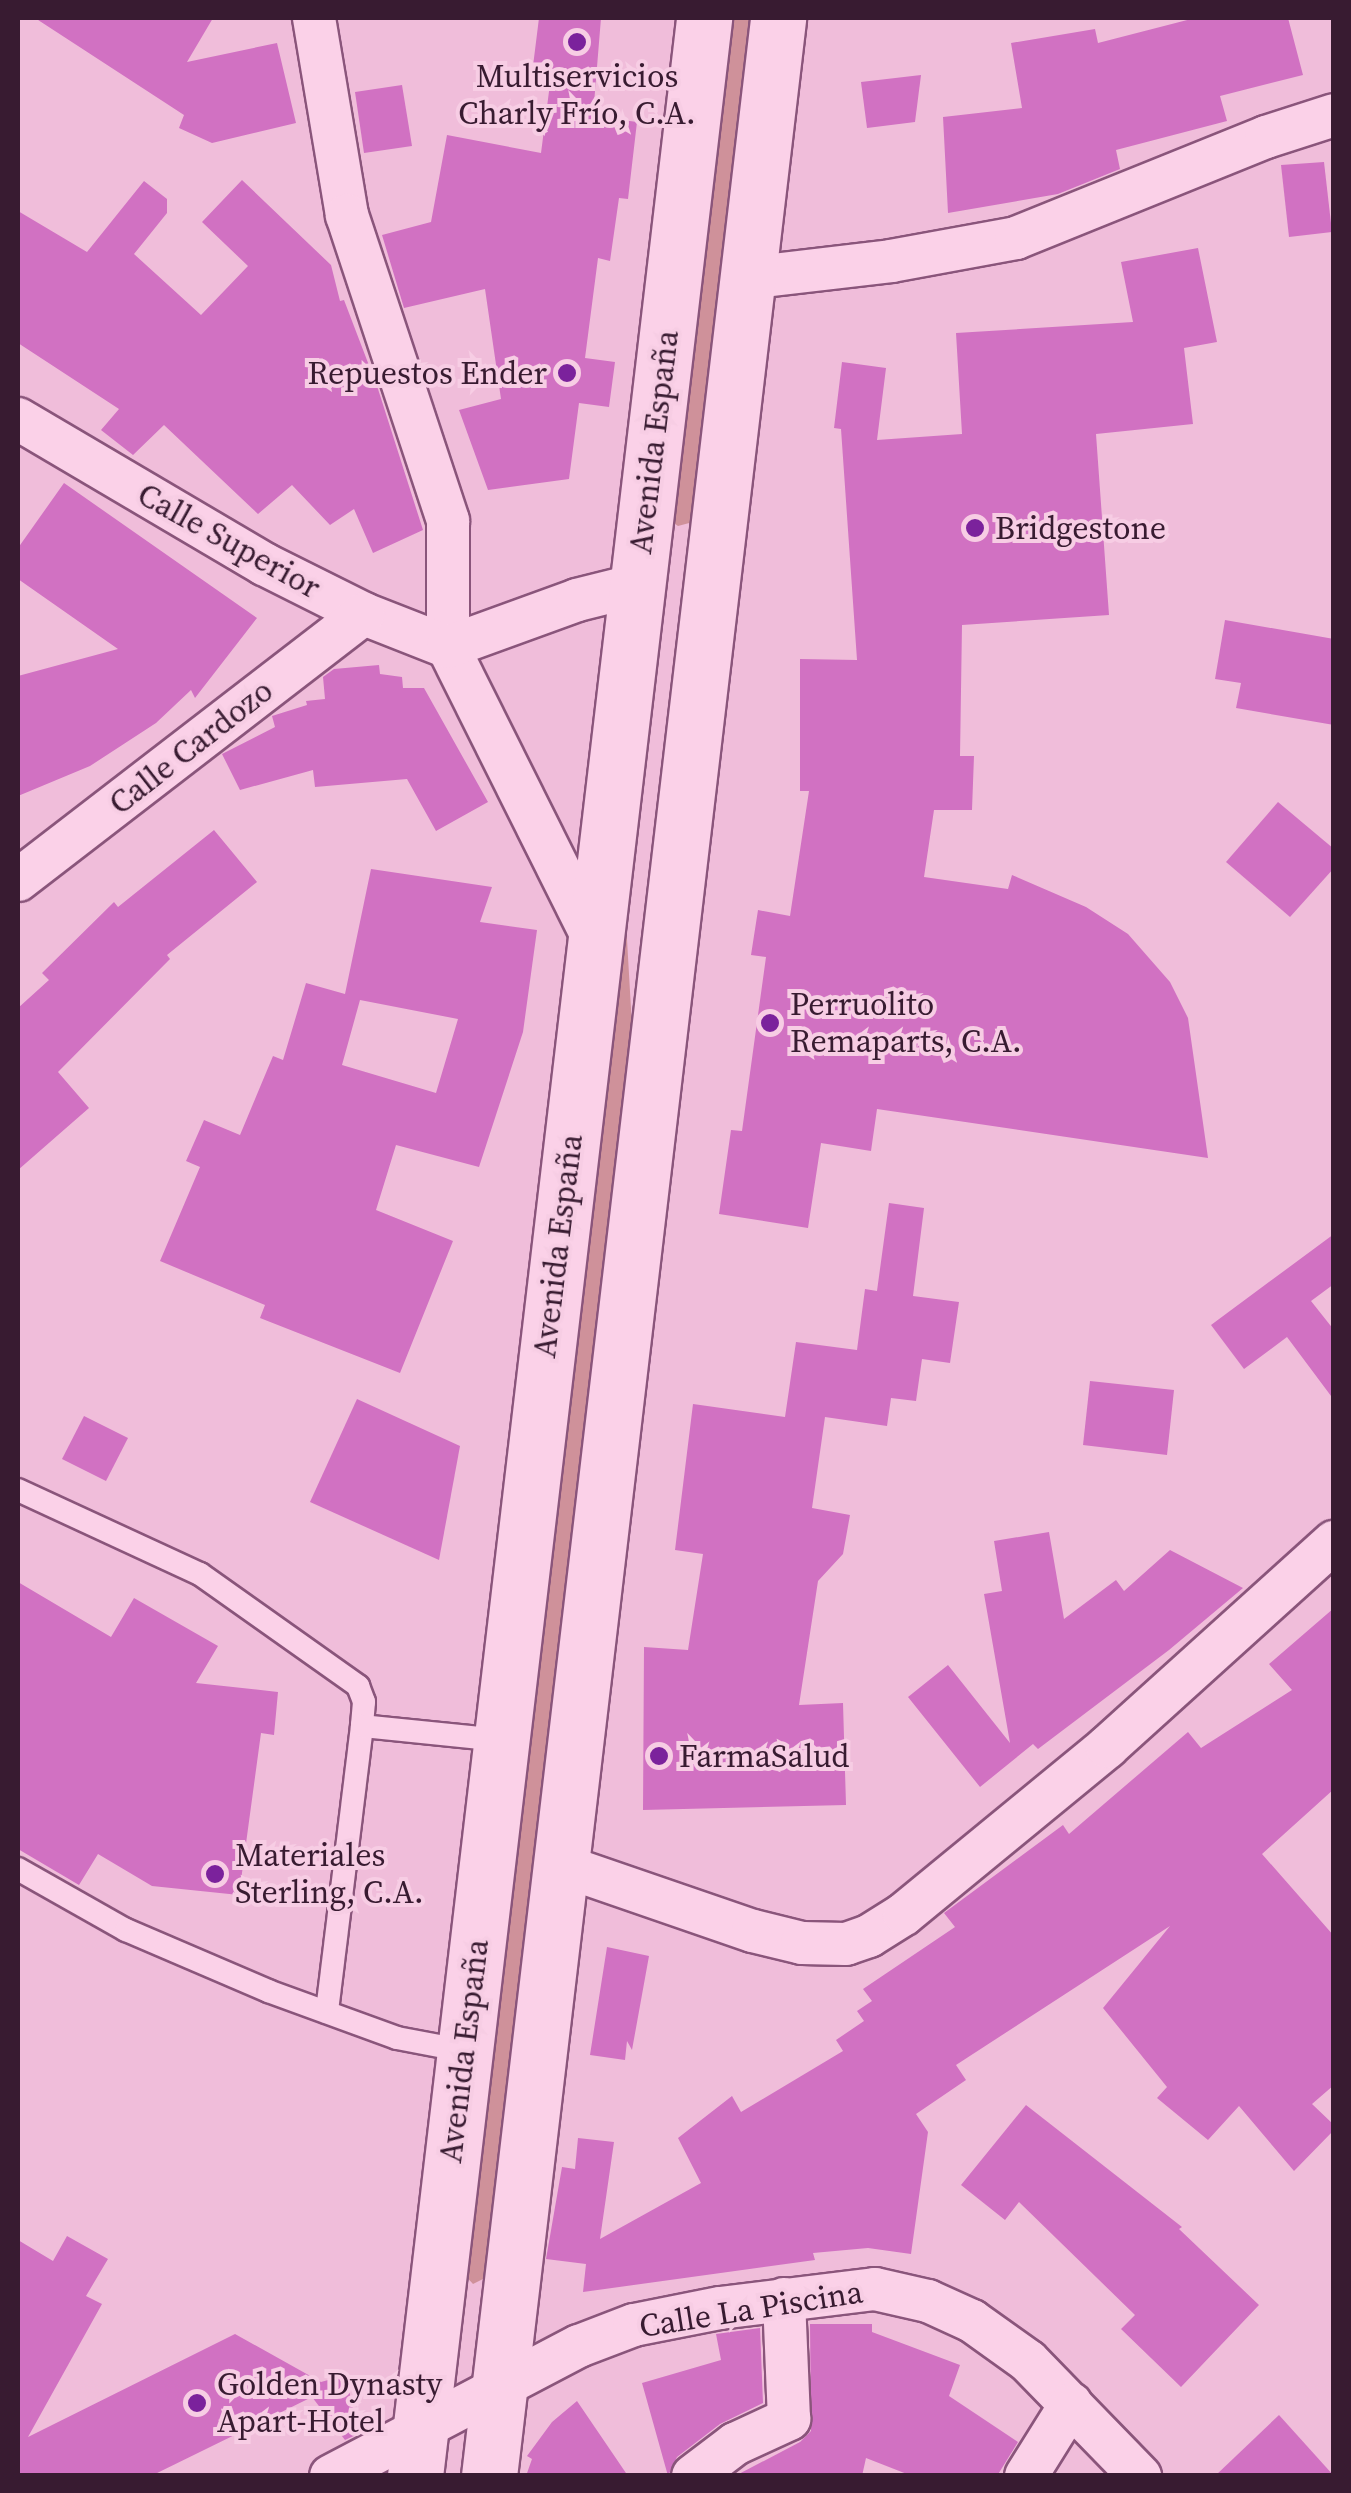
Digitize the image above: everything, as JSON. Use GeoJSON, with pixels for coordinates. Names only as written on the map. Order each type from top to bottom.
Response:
{"type":"FeatureCollection","features":[{"type":"Feature","properties":{"kind":"main road","name":"Avenida España"},"geometry":{"type":"LineString","coordinates":[[418,2452],[704,18]]}},
{"type":"Feature","properties":{"kind":"main road"},"geometry":{"type":"LineString","coordinates":[[489,2476],[778,18]]}},
{"type":"Feature","properties":{"kind":"main road"},"geometry":{"type":"LineString","coordinates":[[637,585],[712,578]]}},
{"type":"Feature","properties":{"kind":"street"},"geometry":{"type":"LineString","coordinates":[[314,18],[347,215],[448,521],[448,647],[595,942]]}},
{"type":"Feature","properties":{"kind":"street"},"geometry":{"type":"LineString","coordinates":[[747,278],[891,261],[1016,238],[1334,115]]}},
{"type":"Feature","properties":{"kind":"street","name":"Calle Superior"},"geometry":{"type":"LineString","coordinates":[[18,419],[264,564],[364,614],[448,647]]}},
{"type":"Feature","properties":{"kind":"street"},"geometry":{"type":"LineString","coordinates":[[448,647],[576,600],[637,585]]}},
{"type":"Feature","properties":{"kind":"street","name":"Calle Cardozo"},"geometry":{"type":"LineString","coordinates":[[18,880],[364,614]]}},
{"type":"Feature","properties":{"kind":"street"},"geometry":{"type":"LineString","coordinates":[[561,1865],[753,1932],[802,1944],[846,1944],[869,1936],[904,1914],[1107,1748],[1334,1542]]}},
{"type":"Feature","properties":{"kind":"street","name":"Calle La Piscina"},"geometry":{"type":"LineString","coordinates":[[331,2476],[418,2452],[500,2388],[578,2346],[634,2325],[784,2299],[874,2289],[928,2300],[972,2321],[1028,2361],[1140,2476]]}},
{"type":"Feature","properties":{"kind":"street"},"geometry":{"type":"LineString","coordinates":[[693,2476],[735,2444],[789,2420],[784,2299]]}},
{"type":"Feature","properties":{"kind":"street"},"geometry":{"type":"LineString","coordinates":[[1026,2476],[1070,2404]]}},
{"type":"Feature","properties":{"kind":"lane"},"geometry":{"type":"LineString","coordinates":[[18,1490],[200,1574],[341,1670],[362,1693],[362,1726],[327,2012]]}},
{"type":"Feature","properties":{"kind":"lane"},"geometry":{"type":"LineString","coordinates":[[362,1726],[500,1740]]}},
{"type":"Feature","properties":{"kind":"lane"},"geometry":{"type":"LineString","coordinates":[[18,1869],[126,1930],[397,2038],[464,2051]]}},
{"type":"Feature","properties":{"kind":"shaded area"},"geometry":{"type":"Polygon","coordinates":[[[727,18],[755,18],[693,522],[678,526],[671,521],[727,18]]]}},
{"type":"Feature","properties":{"kind":"shaded area"},"geometry":{"type":"Polygon","coordinates":[[[652,691],[626,922],[632,1026],[487,2277],[473,2284],[462,2272],[652,691]]]}},
{"type":"Feature","properties":{"kind":"building"},"geometry":{"type":"Polygon","coordinates":[[[35,18],[213,18],[187,62],[277,43],[296,123],[212,143],[179,128],[184,115],[35,18]]]}},
{"type":"Feature","properties":{"kind":"building"},"geometry":{"type":"Polygon","coordinates":[[[539,18],[601,18],[593,116],[637,122],[628,199],[619,198],[610,261],[598,258],[585,358],[615,362],[609,407],[579,403],[569,479],[488,490],[459,410],[501,399],[485,289],[404,308],[382,235],[431,222],[447,135],[541,153],[551,76],[532,74],[539,18]]]}},
{"type":"Feature","properties":{"kind":"building"},"geometry":{"type":"Polygon","coordinates":[[[1195,18],[1288,18],[1303,75],[1220,96],[1227,121],[1116,150],[1120,169],[1058,194],[948,213],[943,117],[1022,108],[1011,43],[1095,29],[1098,43],[1195,18]]]}},
{"type":"Feature","properties":{"kind":"building"},"geometry":{"type":"Polygon","coordinates":[[[921,75],[915,122],[867,128],[861,82],[921,75]]]}},
{"type":"Feature","properties":{"kind":"building"},"geometry":{"type":"Polygon","coordinates":[[[402,85],[412,146],[364,153],[355,92],[402,85]]]}},
{"type":"Feature","properties":{"kind":"building"},"geometry":{"type":"Polygon","coordinates":[[[1324,162],[1332,232],[1289,237],[1281,165],[1324,162]]]}},
{"type":"Feature","properties":{"kind":"building"},"geometry":{"type":"Polygon","coordinates":[[[242,180],[331,265],[340,301],[344,300],[378,389],[423,530],[373,553],[354,509],[330,525],[292,485],[258,514],[164,425],[133,455],[101,430],[119,409],[18,343],[18,211],[87,252],[144,181],[167,199],[167,213],[134,254],[201,315],[248,266],[202,222],[242,180]]]}},
{"type":"Feature","properties":{"kind":"building"},"geometry":{"type":"Polygon","coordinates":[[[1198,248],[1217,342],[1184,348],[1193,424],[1096,434],[1109,615],[962,625],[960,756],[974,756],[972,810],[934,810],[924,877],[1008,889],[1012,875],[1086,907],[1128,934],[1170,982],[1188,1018],[1208,1158],[877,1109],[871,1151],[821,1143],[808,1228],[719,1214],[731,1130],[742,1131],[766,957],[751,955],[758,910],[790,916],[809,791],[800,791],[800,659],[857,660],[841,429],[834,428],[842,362],[886,368],[877,440],[962,434],[956,333],[1133,322],[1121,262],[1198,248]]]}},
{"type":"Feature","properties":{"kind":"building"},"geometry":{"type":"Polygon","coordinates":[[[64,483],[257,618],[195,698],[191,690],[156,723],[90,766],[18,796],[18,676],[118,649],[18,579],[18,548],[64,483]]]}},
{"type":"Feature","properties":{"kind":"building"},"geometry":{"type":"Polygon","coordinates":[[[1225,620],[1334,639],[1334,725],[1236,708],[1241,683],[1215,679],[1225,620]]]}},
{"type":"Feature","properties":{"kind":"building"},"geometry":{"type":"Polygon","coordinates":[[[379,665],[380,674],[402,677],[403,688],[424,688],[488,802],[436,831],[407,779],[315,787],[313,770],[240,790],[222,754],[275,727],[272,716],[307,705],[306,701],[325,699],[323,677],[334,669],[379,665]]]}},
{"type":"Feature","properties":{"kind":"building"},"geometry":{"type":"Polygon","coordinates":[[[1278,802],[1334,849],[1334,868],[1290,917],[1226,862],[1278,802]]]}},
{"type":"Feature","properties":{"kind":"building"},"geometry":{"type":"Polygon","coordinates":[[[214,830],[257,882],[167,955],[170,959],[58,1072],[89,1108],[18,1170],[18,1008],[49,980],[42,973],[114,902],[118,907],[214,830]]]}},
{"type":"Feature","properties":{"kind":"building"},"geometry":{"type":"Polygon","coordinates":[[[371,869],[492,887],[480,922],[537,930],[523,1032],[479,1167],[396,1145],[376,1210],[453,1241],[400,1373],[260,1318],[265,1305],[160,1261],[200,1167],[186,1161],[204,1120],[240,1135],[273,1056],[283,1060],[306,983],[345,994],[371,869]],[[360,1000],[342,1065],[436,1093],[458,1019],[360,1000]]]}},
{"type":"Feature","properties":{"kind":"building"},"geometry":{"type":"Polygon","coordinates":[[[889,1203],[924,1208],[913,1296],[959,1302],[950,1363],[922,1359],[916,1401],[891,1398],[887,1426],[825,1417],[812,1508],[850,1515],[843,1554],[818,1581],[799,1705],[843,1703],[846,1805],[643,1810],[644,1647],[688,1650],[703,1554],[675,1550],[693,1404],[785,1417],[796,1342],[857,1350],[865,1289],[877,1291],[889,1203]]]}},
{"type":"Feature","properties":{"kind":"building"},"geometry":{"type":"Polygon","coordinates":[[[1334,1234],[1334,1284],[1311,1301],[1334,1330],[1334,1400],[1287,1337],[1244,1369],[1211,1325],[1334,1234]]]}},
{"type":"Feature","properties":{"kind":"building"},"geometry":{"type":"Polygon","coordinates":[[[1090,1381],[1174,1390],[1167,1455],[1083,1445],[1090,1381]]]}},
{"type":"Feature","properties":{"kind":"building"},"geometry":{"type":"Polygon","coordinates":[[[357,1399],[460,1446],[439,1560],[310,1502],[357,1399]]]}},
{"type":"Feature","properties":{"kind":"building"},"geometry":{"type":"Polygon","coordinates":[[[84,1416],[128,1438],[106,1481],[62,1459],[84,1416]]]}},
{"type":"Feature","properties":{"kind":"building"},"geometry":{"type":"Polygon","coordinates":[[[1049,1532],[1064,1619],[1116,1580],[1124,1591],[1170,1550],[1243,1588],[1169,1650],[1038,1749],[1033,1744],[980,1787],[908,1697],[948,1665],[1010,1743],[984,1594],[1002,1591],[994,1541],[1049,1532]]]}},
{"type":"Feature","properties":{"kind":"building"},"geometry":{"type":"Polygon","coordinates":[[[18,1582],[111,1637],[134,1598],[218,1646],[196,1683],[278,1692],[274,1735],[261,1733],[239,1895],[152,1886],[98,1854],[79,1885],[18,1849],[18,1582]]]}},
{"type":"Feature","properties":{"kind":"building"},"geometry":{"type":"Polygon","coordinates":[[[1334,1608],[1334,1789],[1262,1854],[1334,1936],[1334,2085],[1312,2104],[1334,2125],[1334,2130],[1294,2171],[1239,2106],[1208,2140],[1157,2098],[1167,2087],[1103,2008],[1170,1926],[956,2065],[966,2080],[916,2114],[928,2132],[911,2254],[868,2248],[813,2253],[815,2260],[583,2292],[586,2264],[546,2259],[562,2167],[575,2169],[578,2138],[614,2142],[600,2239],[701,2183],[678,2138],[732,2096],[741,2112],[843,2051],[836,2040],[864,2021],[857,2011],[872,2001],[863,1989],[955,1927],[944,1913],[1063,1825],[1069,1834],[1188,1732],[1201,1748],[1292,1690],[1269,1664],[1334,1608]]]}},
{"type":"Feature","properties":{"kind":"building"},"geometry":{"type":"Polygon","coordinates":[[[607,1947],[649,1956],[632,2050],[627,2041],[625,2060],[590,2055],[607,1947]]]}},
{"type":"Feature","properties":{"kind":"building"},"geometry":{"type":"Polygon","coordinates":[[[1026,2105],[1182,2227],[1179,2229],[1259,2305],[1181,2387],[1121,2329],[1135,2315],[1019,2202],[1005,2220],[961,2185],[1026,2105]]]}},
{"type":"Feature","properties":{"kind":"building","name":"Golden Dynasty Apart-Hotel"},"geometry":{"type":"Polygon","coordinates":[[[67,2236],[108,2259],[86,2296],[102,2304],[28,2437],[235,2334],[321,2382],[346,2375],[358,2434],[345,2440],[312,2397],[151,2476],[18,2476],[18,2240],[53,2261],[67,2236]]]}},
{"type":"Feature","properties":{"kind":"building"},"geometry":{"type":"Polygon","coordinates":[[[810,2324],[872,2324],[872,2332],[960,2365],[949,2396],[1018,2442],[997,2476],[912,2476],[866,2458],[862,2476],[735,2476],[800,2442],[811,2431],[810,2324]]]}},
{"type":"Feature","properties":{"kind":"building"},"geometry":{"type":"Polygon","coordinates":[[[760,2328],[763,2403],[720,2424],[677,2457],[668,2476],[642,2383],[721,2360],[716,2334],[760,2328]]]}},
{"type":"Feature","properties":{"kind":"building"},"geometry":{"type":"Polygon","coordinates":[[[577,2401],[628,2476],[526,2476],[532,2459],[527,2456],[552,2422],[577,2401]]]}},
{"type":"Feature","properties":{"kind":"building"},"geometry":{"type":"Polygon","coordinates":[[[1279,2415],[1334,2476],[1215,2476],[1279,2415]]]}},
{"type":"Feature","properties":{"kind":"place","name":"Multiservicios Charly Frío, C.A."},"geometry":{"type":"Point","coordinates":[577,42]}},
{"type":"Feature","properties":{"kind":"place","name":"Repuestos Ender"},"geometry":{"type":"Point","coordinates":[567,373]}},
{"type":"Feature","properties":{"kind":"place","name":"Bridgestone"},"geometry":{"type":"Point","coordinates":[975,528]}},
{"type":"Feature","properties":{"kind":"place","name":"Perruolito Remaparts, C.A."},"geometry":{"type":"Point","coordinates":[770,1023]}},
{"type":"Feature","properties":{"kind":"place","name":"FarmaSalud"},"geometry":{"type":"Point","coordinates":[659,1756]}},
{"type":"Feature","properties":{"kind":"place","name":"Materiales Sterling, C.A."},"geometry":{"type":"Point","coordinates":[215,1874]}},
{"type":"Feature","properties":{"kind":"place","name":"Golden Dynasty Apart-Hotel"},"geometry":{"type":"Point","coordinates":[197,2403]}}]}
